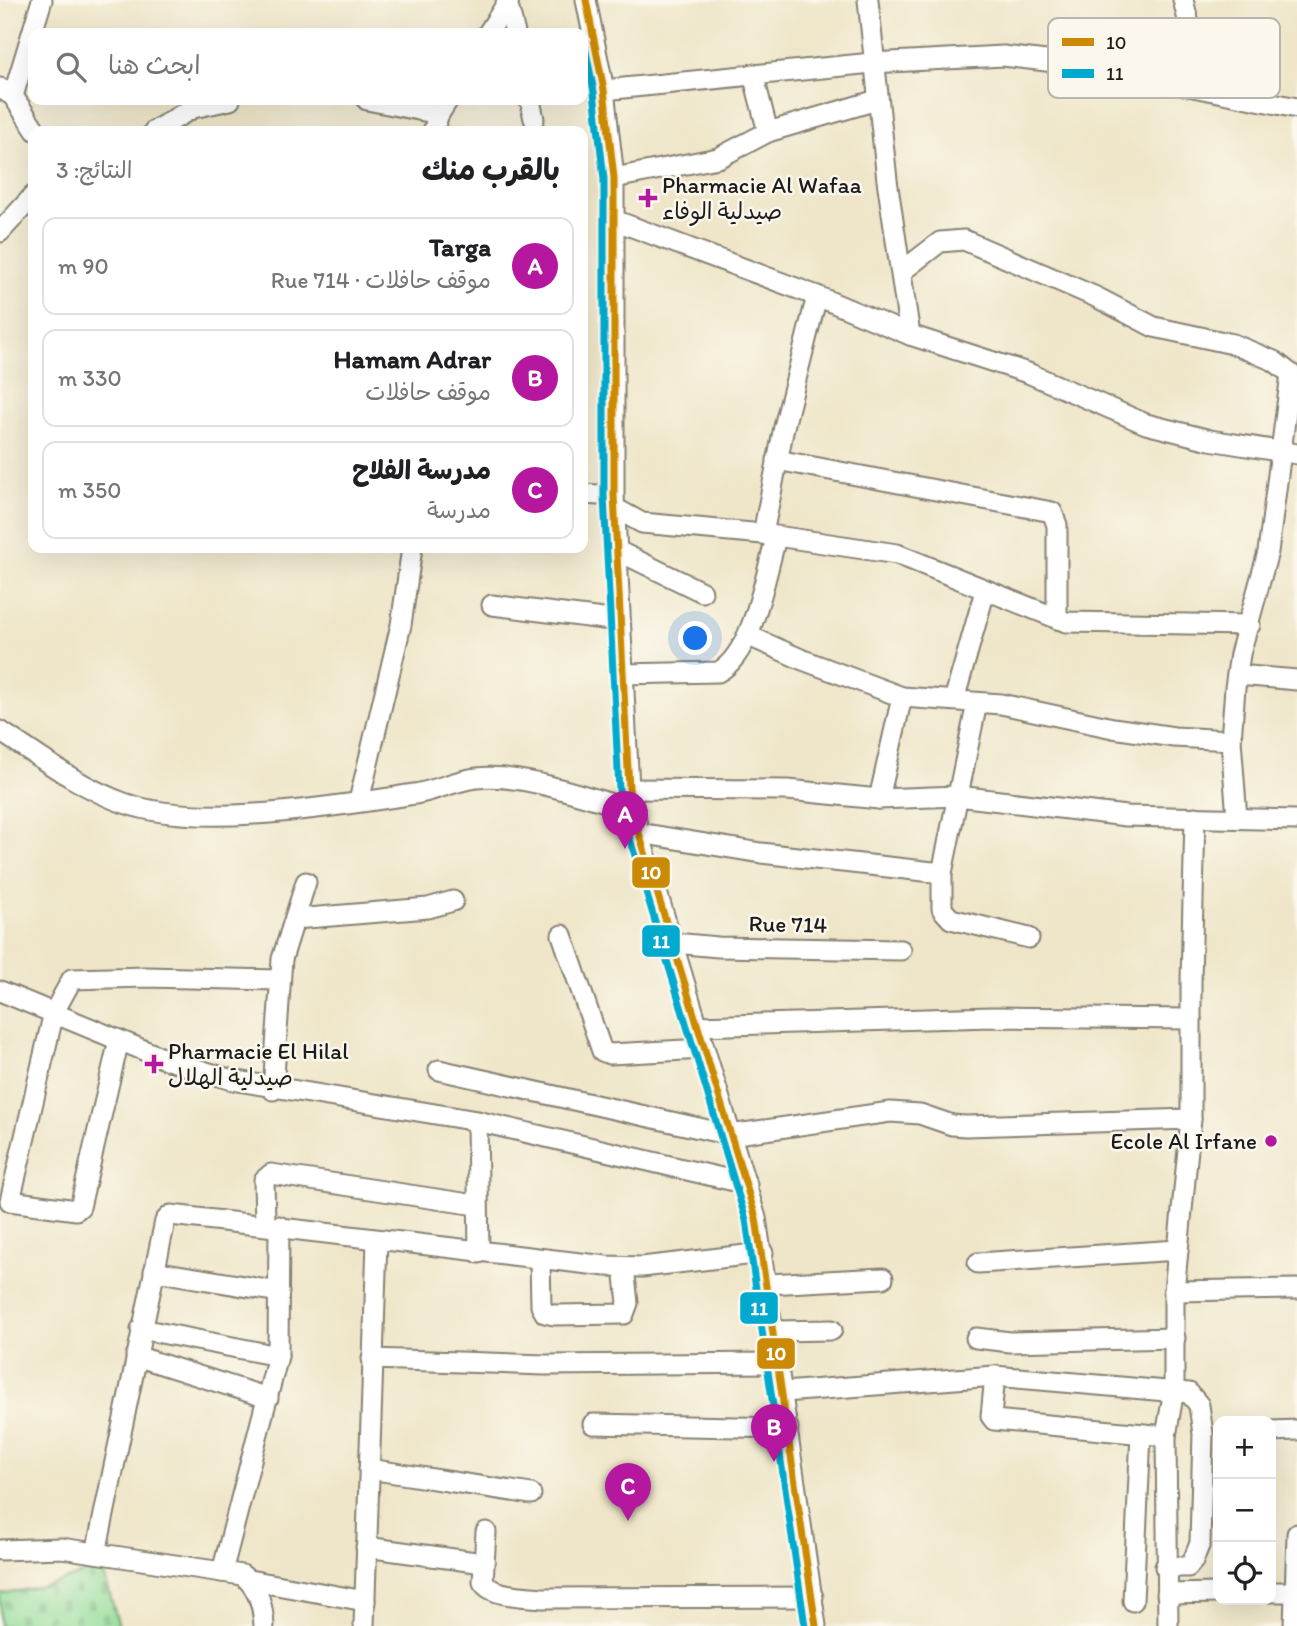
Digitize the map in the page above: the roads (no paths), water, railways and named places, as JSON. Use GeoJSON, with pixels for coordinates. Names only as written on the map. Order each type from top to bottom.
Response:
{"type":"FeatureCollection","features":[{"type":"Feature","properties":{"kind":"street"},"geometry":{"type":"LineString","coordinates":[[31,28],[42,0]]}},
{"type":"Feature","properties":{"kind":"street"},"geometry":{"type":"LineString","coordinates":[[586,0],[604,90],[614,178],[614,502],[629,789],[639,833],[730,1136],[747,1184],[763,1253],[817,1626]]}},
{"type":"Feature","properties":{"kind":"street"},"geometry":{"type":"LineString","coordinates":[[868,0],[877,100],[910,335]]}},
{"type":"Feature","properties":{"kind":"street"},"geometry":{"type":"LineString","coordinates":[[1183,0],[1188,18]]}},
{"type":"Feature","properties":{"kind":"street"},"geometry":{"type":"LineString","coordinates":[[491,28],[508,1]]}},
{"type":"Feature","properties":{"kind":"street"},"geometry":{"type":"LineString","coordinates":[[508,1],[514,28]]}},
{"type":"Feature","properties":{"kind":"street"},"geometry":{"type":"LineString","coordinates":[[28,37],[7,92],[32,126]]}},
{"type":"Feature","properties":{"kind":"street"},"geometry":{"type":"LineString","coordinates":[[604,90],[873,63],[1003,56],[1048,61]]}},
{"type":"Feature","properties":{"kind":"street"},"geometry":{"type":"LineString","coordinates":[[753,74],[768,132]]}},
{"type":"Feature","properties":{"kind":"street"},"geometry":{"type":"LineString","coordinates":[[1253,98],[1297,108]]}},
{"type":"Feature","properties":{"kind":"street"},"geometry":{"type":"LineString","coordinates":[[614,178],[718,158],[768,132],[877,100]]}},
{"type":"Feature","properties":{"kind":"street"},"geometry":{"type":"LineString","coordinates":[[162,126],[193,108],[207,105]]}},
{"type":"Feature","properties":{"kind":"street"},"geometry":{"type":"LineString","coordinates":[[391,105],[440,115]]}},
{"type":"Feature","properties":{"kind":"street"},"geometry":{"type":"LineString","coordinates":[[1,230],[28,201]]}},
{"type":"Feature","properties":{"kind":"street"},"geometry":{"type":"LineString","coordinates":[[614,220],[817,296],[910,335],[1028,373],[1146,424],[1210,440],[1288,454]]}},
{"type":"Feature","properties":{"kind":"street"},"geometry":{"type":"LineString","coordinates":[[901,272],[940,242],[964,240],[1096,297],[1154,327],[1233,344],[1274,361],[1291,374],[1288,454],[1268,552],[1237,675],[1231,740],[1237,818]]}},
{"type":"Feature","properties":{"kind":"street"},"geometry":{"type":"LineString","coordinates":[[622,674],[718,672],[730,666],[749,636],[769,536],[777,460],[817,296]]}},
{"type":"Feature","properties":{"kind":"street"},"geometry":{"type":"LineString","coordinates":[[777,460],[1052,512],[1057,525],[1057,619]]}},
{"type":"Feature","properties":{"kind":"street"},"geometry":{"type":"LineString","coordinates":[[588,495],[614,502],[642,523],[769,536],[897,554],[1057,619],[1079,623],[1250,625]]}},
{"type":"Feature","properties":{"kind":"street"},"geometry":{"type":"LineString","coordinates":[[616,550],[702,592]]}},
{"type":"Feature","properties":{"kind":"street"},"geometry":{"type":"LineString","coordinates":[[359,801],[401,625],[411,553]]}},
{"type":"Feature","properties":{"kind":"street"},"geometry":{"type":"LineString","coordinates":[[954,701],[985,591]]}},
{"type":"Feature","properties":{"kind":"street"},"geometry":{"type":"LineString","coordinates":[[492,605],[619,621]]}},
{"type":"Feature","properties":{"kind":"street"},"geometry":{"type":"LineString","coordinates":[[749,636],[803,660],[902,697],[1001,704],[1056,718],[1174,737],[1231,740]]}},
{"type":"Feature","properties":{"kind":"street"},"geometry":{"type":"LineString","coordinates":[[1237,675],[1297,680]]}},
{"type":"Feature","properties":{"kind":"street"},"geometry":{"type":"LineString","coordinates":[[879,799],[902,697]]}},
{"type":"Feature","properties":{"kind":"street"},"geometry":{"type":"LineString","coordinates":[[977,703],[942,873],[942,909],[946,917],[1029,938]]}},
{"type":"Feature","properties":{"kind":"street"},"geometry":{"type":"LineString","coordinates":[[0,731],[76,780],[126,803],[158,812],[230,814],[359,801],[425,792],[467,780],[490,778],[543,786],[633,810]]}},
{"type":"Feature","properties":{"kind":"street"},"geometry":{"type":"LineString","coordinates":[[629,789],[788,790],[879,799],[958,796],[1073,812],[1297,820]]}},
{"type":"Feature","properties":{"kind":"street"},"geometry":{"type":"LineString","coordinates":[[1168,1626],[1165,1567],[1166,1436],[1174,1390],[1174,1291],[1191,1119],[1195,817]]}},
{"type":"Feature","properties":{"kind":"street"},"geometry":{"type":"LineString","coordinates":[[639,833],[761,853],[942,873]]}},
{"type":"Feature","properties":{"kind":"street"},"geometry":{"type":"LineString","coordinates":[[273,1090],[282,959],[306,882]]}},
{"type":"Feature","properties":{"kind":"street"},"geometry":{"type":"LineString","coordinates":[[295,919],[428,908],[453,901]]}},
{"type":"Feature","properties":{"kind":"street"},"geometry":{"type":"LineString","coordinates":[[562,935],[602,1051],[610,1054],[704,1049]]}},
{"type":"Feature","properties":{"kind":"street","name":"Rue 714"},"geometry":{"type":"LineString","coordinates":[[674,943],[718,947],[901,950]]}},
{"type":"Feature","properties":{"kind":"street"},"geometry":{"type":"LineString","coordinates":[[119,1040],[80,1207],[76,1210],[10,1202],[54,1012],[68,983],[77,977],[279,980]]}},
{"type":"Feature","properties":{"kind":"street"},"geometry":{"type":"LineString","coordinates":[[1,992],[198,1070],[273,1090],[477,1121],[747,1184]]}},
{"type":"Feature","properties":{"kind":"street"},"geometry":{"type":"LineString","coordinates":[[698,1026],[991,1017],[1191,1019]]}},
{"type":"Feature","properties":{"kind":"street"},"geometry":{"type":"LineString","coordinates":[[439,1070],[730,1136],[890,1112],[920,1114],[952,1125],[966,1126],[1191,1119]]}},
{"type":"Feature","properties":{"kind":"street"},"geometry":{"type":"LineString","coordinates":[[477,1121],[478,1253]]}},
{"type":"Feature","properties":{"kind":"street"},"geometry":{"type":"LineString","coordinates":[[222,1572],[278,1356],[279,1292],[264,1180],[271,1174],[476,1205]]}},
{"type":"Feature","properties":{"kind":"street"},"geometry":{"type":"LineString","coordinates":[[96,1553],[165,1221],[172,1215],[272,1225],[478,1253],[624,1267],[642,1268],[763,1253]]}},
{"type":"Feature","properties":{"kind":"street"},"geometry":{"type":"LineString","coordinates":[[364,1626],[377,1241]]}},
{"type":"Feature","properties":{"kind":"street"},"geometry":{"type":"LineString","coordinates":[[978,1263],[1178,1250]]}},
{"type":"Feature","properties":{"kind":"street"},"geometry":{"type":"LineString","coordinates":[[540,1259],[541,1306],[545,1313],[554,1315],[624,1314],[628,1303],[624,1267]]}},
{"type":"Feature","properties":{"kind":"street"},"geometry":{"type":"LineString","coordinates":[[154,1271],[279,1292]]}},
{"type":"Feature","properties":{"kind":"street"},"geometry":{"type":"LineString","coordinates":[[768,1284],[883,1279]]}},
{"type":"Feature","properties":{"kind":"street"},"geometry":{"type":"LineString","coordinates":[[1174,1291],[1297,1289]]}},
{"type":"Feature","properties":{"kind":"street"},"geometry":{"type":"LineString","coordinates":[[141,1329],[278,1356]]}},
{"type":"Feature","properties":{"kind":"street"},"geometry":{"type":"LineString","coordinates":[[775,1331],[832,1330]]}},
{"type":"Feature","properties":{"kind":"street"},"geometry":{"type":"LineString","coordinates":[[976,1338],[1010,1342],[1175,1338]]}},
{"type":"Feature","properties":{"kind":"street"},"geometry":{"type":"LineString","coordinates":[[136,1356],[268,1398]]}},
{"type":"Feature","properties":{"kind":"street"},"geometry":{"type":"LineString","coordinates":[[372,1359],[545,1365],[779,1363]]}},
{"type":"Feature","properties":{"kind":"street"},"geometry":{"type":"LineString","coordinates":[[783,1392],[995,1376],[1189,1393],[1199,1405],[1211,1434],[1197,1554],[1188,1567],[1165,1567]]}},
{"type":"Feature","properties":{"kind":"street"},"geometry":{"type":"LineString","coordinates":[[995,1376],[991,1416],[994,1420],[1166,1436]]}},
{"type":"Feature","properties":{"kind":"street"},"geometry":{"type":"LineString","coordinates":[[593,1424],[788,1428]]}},
{"type":"Feature","properties":{"kind":"street"},"geometry":{"type":"LineString","coordinates":[[1276,1431],[1297,1430]]}},
{"type":"Feature","properties":{"kind":"street"},"geometry":{"type":"LineString","coordinates":[[1133,1601],[1141,1434]]}},
{"type":"Feature","properties":{"kind":"street"},"geometry":{"type":"LineString","coordinates":[[369,1469],[531,1494]]}},
{"type":"Feature","properties":{"kind":"street"},"geometry":{"type":"LineString","coordinates":[[486,1532],[482,1578],[487,1588],[542,1598],[813,1597]]}},
{"type":"Feature","properties":{"kind":"street"},"geometry":{"type":"LineString","coordinates":[[1294,1626],[1297,1534]]}},
{"type":"Feature","properties":{"kind":"street"},"geometry":{"type":"LineString","coordinates":[[366,1547],[483,1563]]}},
{"type":"Feature","properties":{"kind":"street"},"geometry":{"type":"LineString","coordinates":[[0,1550],[61,1548],[242,1575],[249,1580],[259,1597],[264,1626]]}},
{"type":"Feature","properties":{"kind":"street"},"geometry":{"type":"LineString","coordinates":[[249,1580],[365,1601]]}},
{"type":"Feature","properties":{"kind":"street"},"geometry":{"type":"LineString","coordinates":[[1276,1592],[1295,1592]]}},
{"type":"Feature","properties":{"kind":"street"},"geometry":{"type":"LineString","coordinates":[[1167,1594],[1213,1593]]}},
{"type":"Feature","properties":{"kind":"place","name":"Pharmacie Al Wafaa صيدلية الوفاء"},"geometry":{"type":"Point","coordinates":[648,198]}},
{"type":"Feature","properties":{"kind":"place","name":"Targa"},"geometry":{"type":"Point","coordinates":[625,849]}},
{"type":"Feature","properties":{"kind":"place","name":"Pharmacie El Hilal صيدلية الهلال"},"geometry":{"type":"Point","coordinates":[154,1064]}},
{"type":"Feature","properties":{"kind":"place","name":"Ecole Al Irfane"},"geometry":{"type":"Point","coordinates":[1271,1141]}},
{"type":"Feature","properties":{"kind":"place","name":"Hamam Adrar"},"geometry":{"type":"Point","coordinates":[774,1462]}},
{"type":"Feature","properties":{"kind":"place","name":"مدرسة الفلاح"},"geometry":{"type":"Point","coordinates":[628,1521]}}]}
